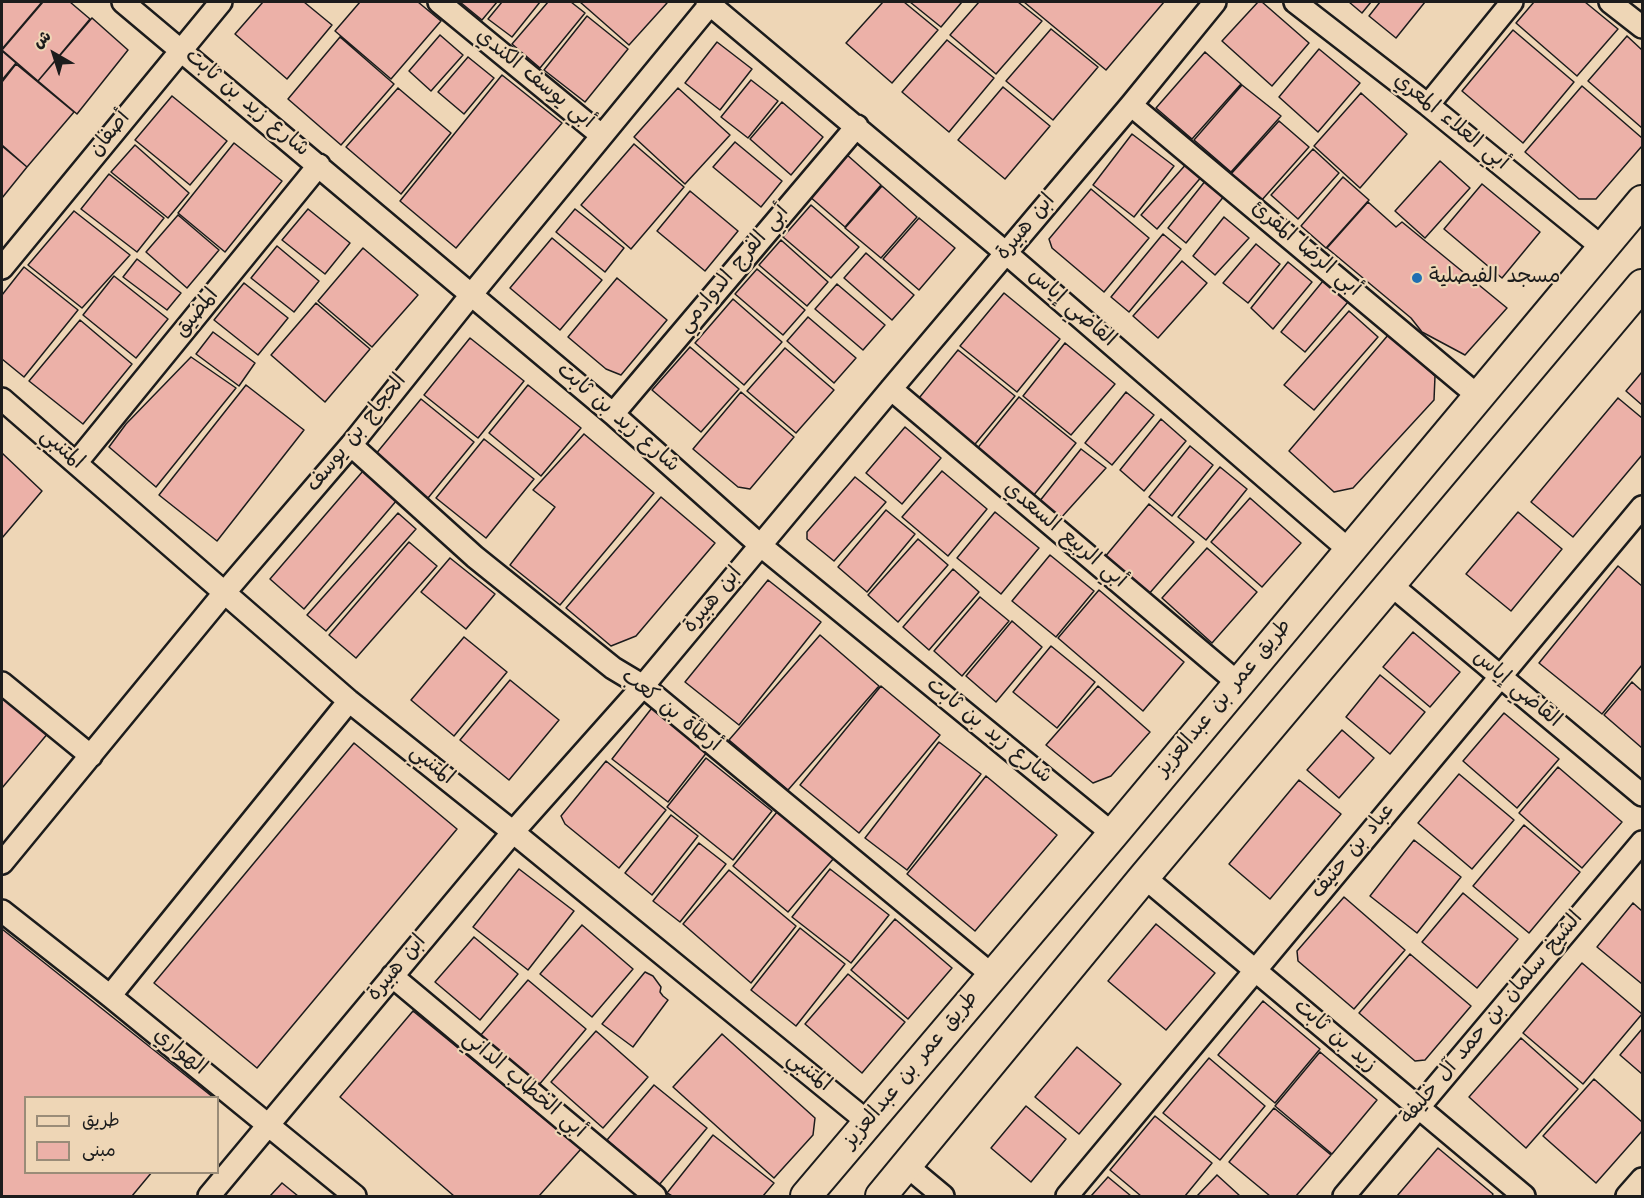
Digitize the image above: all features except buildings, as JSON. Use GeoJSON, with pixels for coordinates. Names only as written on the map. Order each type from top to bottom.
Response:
{"type":"FeatureCollection","features":[{"type":"Feature","properties":{"kind":"main road","name":"طريق عمر بن عبدالعزيز"},"geometry":{"type":"LineString","coordinates":[[806,1197],[1642,201]]}},
{"type":"Feature","properties":{"kind":"main road"},"geometry":{"type":"LineString","coordinates":[[881,1197],[1144,877],[1641,290]]}},
{"type":"Feature","properties":{"kind":"street","name":"شارع زيد بن ثابت"},"geometry":{"type":"LineString","coordinates":[[123,2],[613,414],[760,546],[1113,834]]}},
{"type":"Feature","properties":{"kind":"street","name":"أصفان"},"geometry":{"type":"LineString","coordinates":[[2,268],[221,2]]}},
{"type":"Feature","properties":{"kind":"street","name":"أبي يوسف الكندي"},"geometry":{"type":"LineString","coordinates":[[439,2],[602,135]]}},
{"type":"Feature","properties":{"kind":"street","name":"الحجاج بن يوسف"},"geometry":{"type":"LineString","coordinates":[[2,863],[225,592],[351,445],[710,2]]}},
{"type":"Feature","properties":{"kind":"street","name":"القاضي إياس"},"geometry":{"type":"LineString","coordinates":[[710,2],[1006,253],[1349,550]]}},
{"type":"Feature","properties":{"kind":"street","name":"ابن هبيرة"},"geometry":{"type":"LineString","coordinates":[[209,1197],[513,832],[643,686],[1215,2]]}},
{"type":"Feature","properties":{"kind":"street","name":"أبي العلاء المعري"},"geometry":{"type":"LineString","coordinates":[[1295,2],[1428,105],[1603,248]]}},
{"type":"Feature","properties":{"kind":"street"},"geometry":{"type":"LineString","coordinates":[[1428,105],[1512,2]]}},
{"type":"Feature","properties":{"kind":"street"},"geometry":{"type":"LineString","coordinates":[[1611,2],[1642,27]]}},
{"type":"Feature","properties":{"kind":"street","name":"أبي الرضا المقرئ"},"geometry":{"type":"LineString","coordinates":[[1131,105],[1478,396]]}},
{"type":"Feature","properties":{"kind":"street","name":"أبي الفرج الدوادمي"},"geometry":{"type":"LineString","coordinates":[[613,414],[857,126]]}},
{"type":"Feature","properties":{"kind":"street","name":"المضيق"},"geometry":{"type":"LineString","coordinates":[[76,463],[319,165]]}},
{"type":"Feature","properties":{"kind":"street","name":"أبي الربيع السعدي"},"geometry":{"type":"LineString","coordinates":[[891,389],[1238,683]]}},
{"type":"Feature","properties":{"kind":"street","name":"المتنبي"},"geometry":{"type":"LineString","coordinates":[[2,399],[349,701],[869,1123]]}},
{"type":"Feature","properties":{"kind":"street","name":"أرطأة بن كعب"},"geometry":{"type":"LineString","coordinates":[[351,445],[475,557],[613,668],[643,686],[992,975]]}},
{"type":"Feature","properties":{"kind":"street","name":"عباد بن حنيف"},"geometry":{"type":"LineString","coordinates":[[1067,1197],[1642,507]]}},
{"type":"Feature","properties":{"kind":"street","name":"القاضي إياس"},"geometry":{"type":"LineString","coordinates":[[1390,584],[1642,795]]}},
{"type":"Feature","properties":{"kind":"street"},"geometry":{"type":"LineString","coordinates":[[2,683],[91,756]]}},
{"type":"Feature","properties":{"kind":"street"},"geometry":{"type":"LineString","coordinates":[[110,996],[349,701]]}},
{"type":"Feature","properties":{"kind":"street","name":"الشيخ سلمان بن حمد آل خليفة"},"geometry":{"type":"LineString","coordinates":[[1344,1197],[1642,842]]}},
{"type":"Feature","properties":{"kind":"street","name":"زيد بن ثابت"},"geometry":{"type":"LineString","coordinates":[[1144,877],[1524,1197]]}},
{"type":"Feature","properties":{"kind":"street","name":"الهواري"},"geometry":{"type":"LineString","coordinates":[[2,911],[110,996],[355,1197]]}},
{"type":"Feature","properties":{"kind":"street","name":"أبي الخطاب الداني"},"geometry":{"type":"LineString","coordinates":[[392,976],[655,1197]]}},
{"type":"Feature","properties":{"kind":"street"},"geometry":{"type":"LineString","coordinates":[[907,1166],[943,1197]]}},
{"type":"Feature","properties":{"kind":"street"},"geometry":{"type":"LineString","coordinates":[[1627,1197],[1642,1179]]}},
{"type":"Feature","properties":{"kind":"place","name":"مسجد الفيصلية"},"geometry":{"type":"Point","coordinates":[1417,278]}}]}
